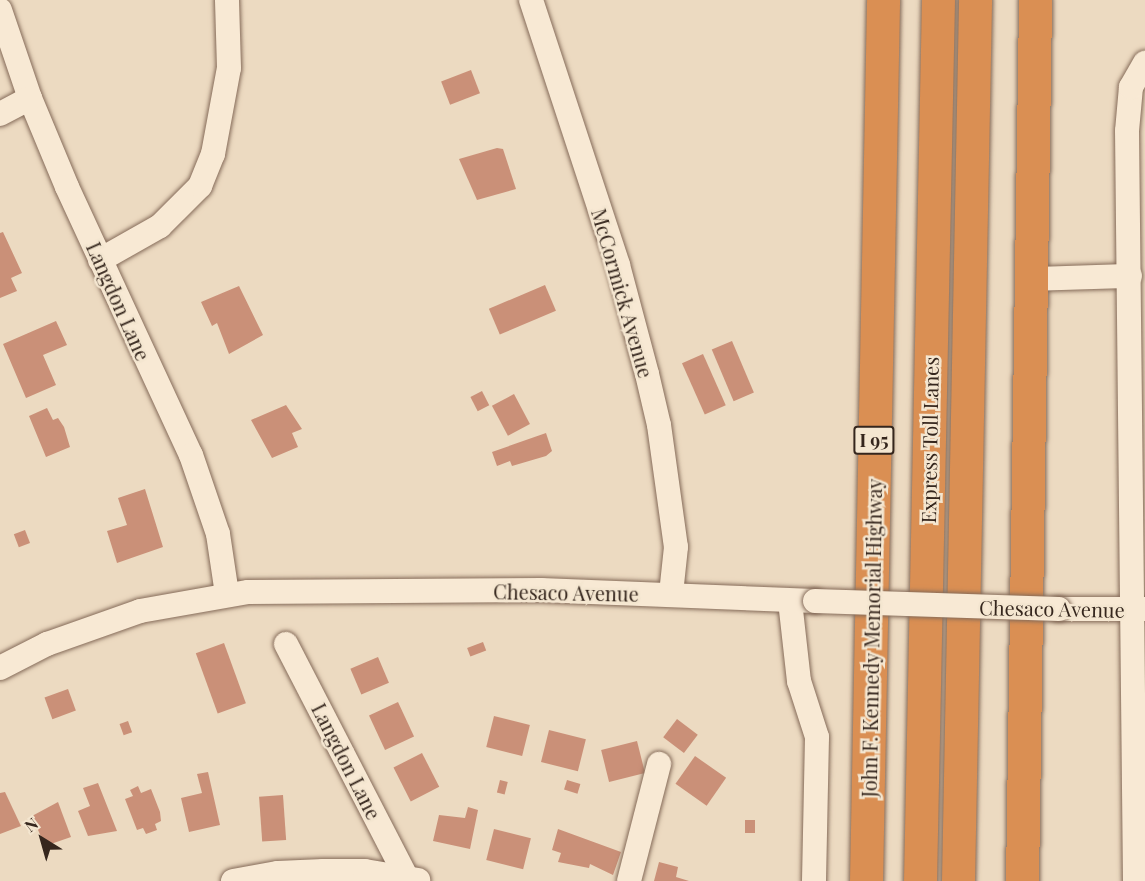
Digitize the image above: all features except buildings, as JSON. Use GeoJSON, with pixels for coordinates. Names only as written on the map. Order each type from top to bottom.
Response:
{"type":"FeatureCollection","features":[{"type":"Feature","properties":{"kind":"highway","name":"John F. Kennedy Memorial Highway"},"geometry":{"type":"LineString","coordinates":[[866,881],[883,0]]}},
{"type":"Feature","properties":{"kind":"highway","name":"Express Toll Lanes"},"geometry":{"type":"LineString","coordinates":[[920,881],[938,0]]}},
{"type":"Feature","properties":{"kind":"highway","name":"Express Toll Lanes"},"geometry":{"type":"LineString","coordinates":[[958,881],[975,0]]}},
{"type":"Feature","properties":{"kind":"highway"},"geometry":{"type":"LineString","coordinates":[[1022,881],[1034,279],[1035,0]]}},
{"type":"Feature","properties":{"kind":"street"},"geometry":{"type":"LineString","coordinates":[[100,260],[160,226],[200,186],[222,116],[229,56],[227,0]]}},
{"type":"Feature","properties":{"kind":"street","name":"McCormick Avenue"},"geometry":{"type":"LineString","coordinates":[[531,0],[570,114],[647,374],[659,425],[676,547],[671,594]]}},
{"type":"Feature","properties":{"kind":"street","name":"Langdon Lane"},"geometry":{"type":"LineString","coordinates":[[0,10],[30,98],[100,260],[191,455],[218,534],[227,594]]}},
{"type":"Feature","properties":{"kind":"street"},"geometry":{"type":"LineString","coordinates":[[1135,881],[1139,610],[1128,105],[1134,80],[1145,63]]}},
{"type":"Feature","properties":{"kind":"street"},"geometry":{"type":"LineString","coordinates":[[0,114],[30,98]]}},
{"type":"Feature","properties":{"kind":"street"},"geometry":{"type":"LineString","coordinates":[[1034,279],[1130,276]]}},
{"type":"Feature","properties":{"kind":"street","name":"Chesaco Avenue"},"geometry":{"type":"LineString","coordinates":[[0,668],[47,644],[140,611],[227,594],[320,590],[671,594],[790,601],[1139,610]]}},
{"type":"Feature","properties":{"kind":"street"},"geometry":{"type":"LineString","coordinates":[[790,601],[799,681],[817,737],[814,881]]}},
{"type":"Feature","properties":{"kind":"street","name":"Langdon Lane"},"geometry":{"type":"LineString","coordinates":[[286,644],[414,879]]}},
{"type":"Feature","properties":{"kind":"street"},"geometry":{"type":"LineString","coordinates":[[629,881],[659,764]]}},
{"type":"Feature","properties":{"kind":"street"},"geometry":{"type":"LineString","coordinates":[[233,881],[278,873],[323,871],[365,871],[414,879]]}}]}
